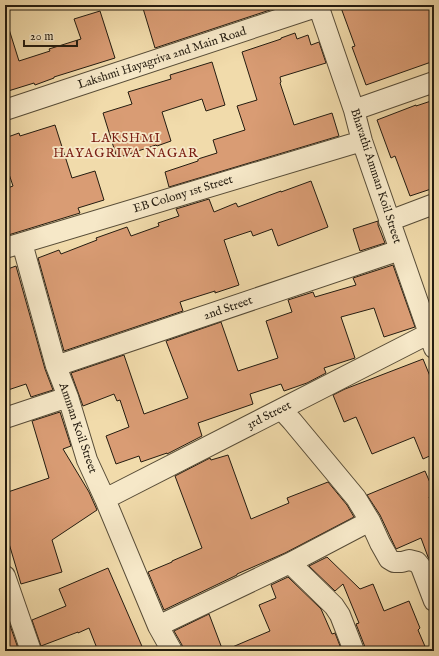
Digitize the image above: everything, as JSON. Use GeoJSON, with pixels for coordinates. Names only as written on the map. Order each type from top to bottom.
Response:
{"type":"FeatureCollection","features":[{"type":"Feature","properties":{"kind":"street","name":"Bhavathi Amman Koil Street"},"geometry":{"type":"LineString","coordinates":[[319,6],[389,221],[432,337]]}},
{"type":"Feature","properties":{"kind":"street","name":"Lakshmi Hayagriva 2nd Main Road"},"geometry":{"type":"LineString","coordinates":[[5,110],[319,6]]}},
{"type":"Feature","properties":{"kind":"street"},"geometry":{"type":"LineString","coordinates":[[354,110],[434,82]]}},
{"type":"Feature","properties":{"kind":"street","name":"EB Colony 1st Street"},"geometry":{"type":"LineString","coordinates":[[13,245],[362,140]]}},
{"type":"Feature","properties":{"kind":"street"},"geometry":{"type":"LineString","coordinates":[[389,221],[434,204]]}},
{"type":"Feature","properties":{"kind":"street","name":"Amman Koil Street"},"geometry":{"type":"LineString","coordinates":[[13,245],[68,397],[88,460],[158,626],[172,651]]}},
{"type":"Feature","properties":{"kind":"street","name":"2nd Street"},"geometry":{"type":"LineString","coordinates":[[56,366],[400,250]]}},
{"type":"Feature","properties":{"kind":"street","name":"3rd Street"},"geometry":{"type":"LineString","coordinates":[[105,500],[281,409],[432,337]]}},
{"type":"Feature","properties":{"kind":"street"},"geometry":{"type":"LineString","coordinates":[[5,418],[68,397]]}},
{"type":"Feature","properties":{"kind":"street"},"geometry":{"type":"LineString","coordinates":[[281,409],[292,420],[356,498],[370,521],[389,559],[394,562],[409,560],[417,562],[421,567],[434,601]]}},
{"type":"Feature","properties":{"kind":"street"},"geometry":{"type":"LineString","coordinates":[[158,626],[290,562],[370,521]]}},
{"type":"Feature","properties":{"kind":"street"},"geometry":{"type":"LineString","coordinates":[[290,562],[334,606],[340,615],[354,651]]}},
{"type":"Feature","properties":{"kind":"street"},"geometry":{"type":"LineString","coordinates":[[5,576],[31,651]]}},
{"type":"Feature","properties":{"kind":"building"},"geometry":{"type":"Polygon","coordinates":[[[142,5],[285,5],[155,48],[142,5]]]}},
{"type":"Feature","properties":{"kind":"building"},"geometry":{"type":"Polygon","coordinates":[[[340,5],[434,5],[434,61],[366,85],[352,47],[355,46],[340,5]]]}},
{"type":"Feature","properties":{"kind":"building"},"geometry":{"type":"Polygon","coordinates":[[[100,11],[115,58],[54,77],[35,85],[34,83],[5,92],[5,26],[8,26],[19,61],[50,51],[49,49],[81,39],[74,19],[100,11]]]}},
{"type":"Feature","properties":{"kind":"building"},"geometry":{"type":"Polygon","coordinates":[[[295,33],[297,39],[308,35],[311,45],[319,42],[326,63],[280,77],[280,83],[294,125],[332,113],[339,136],[169,187],[165,172],[217,153],[213,140],[245,130],[237,106],[257,100],[242,52],[295,33]]]}},
{"type":"Feature","properties":{"kind":"building"},"geometry":{"type":"Polygon","coordinates":[[[212,62],[225,105],[206,111],[202,99],[162,112],[171,141],[117,158],[103,113],[132,104],[128,92],[171,79],[170,75],[212,62]]]}},
{"type":"Feature","properties":{"kind":"building"},"geometry":{"type":"Polygon","coordinates":[[[434,100],[434,188],[410,196],[395,156],[391,158],[377,120],[416,105],[434,100]]]}},
{"type":"Feature","properties":{"kind":"building"},"geometry":{"type":"Polygon","coordinates":[[[55,125],[72,178],[95,171],[104,200],[78,208],[80,213],[5,236],[5,189],[13,186],[5,162],[5,138],[19,133],[20,136],[55,125]]]}},
{"type":"Feature","properties":{"kind":"building"},"geometry":{"type":"Polygon","coordinates":[[[311,181],[328,227],[278,246],[272,229],[253,236],[251,231],[224,240],[239,285],[180,302],[183,311],[64,351],[38,258],[59,250],[61,254],[97,240],[96,238],[127,227],[131,236],[159,226],[158,223],[179,216],[176,209],[209,199],[214,212],[236,203],[238,207],[311,181]]]}},
{"type":"Feature","properties":{"kind":"building"},"geometry":{"type":"Polygon","coordinates":[[[378,221],[378,225],[385,243],[360,251],[353,229],[378,221]]]}},
{"type":"Feature","properties":{"kind":"building"},"geometry":{"type":"Polygon","coordinates":[[[393,265],[415,327],[384,337],[374,308],[341,317],[355,358],[324,368],[326,373],[307,383],[284,391],[281,384],[250,394],[253,404],[198,423],[202,436],[167,454],[141,462],[139,456],[116,464],[106,436],[129,427],[120,400],[117,401],[114,394],[83,406],[71,373],[124,355],[144,414],[188,398],[166,341],[221,322],[238,371],[278,358],[266,321],[292,312],[288,300],[313,292],[315,297],[356,285],[353,278],[393,265]]]}},
{"type":"Feature","properties":{"kind":"building"},"geometry":{"type":"Polygon","coordinates":[[[16,266],[45,369],[53,390],[31,397],[26,384],[5,391],[5,270],[16,266]]]}},
{"type":"Feature","properties":{"kind":"building"},"geometry":{"type":"Polygon","coordinates":[[[423,359],[434,386],[434,454],[423,459],[414,437],[372,454],[356,417],[344,422],[333,395],[423,359]]]}},
{"type":"Feature","properties":{"kind":"building"},"geometry":{"type":"Polygon","coordinates":[[[60,412],[71,446],[63,449],[89,492],[97,510],[52,540],[62,572],[21,584],[5,530],[5,493],[49,478],[32,421],[60,412]]]}},
{"type":"Feature","properties":{"kind":"building"},"geometry":{"type":"Polygon","coordinates":[[[228,455],[251,519],[289,503],[287,498],[328,482],[347,505],[354,517],[285,553],[237,574],[164,610],[148,572],[202,548],[175,476],[210,458],[211,460],[228,455]]]}},
{"type":"Feature","properties":{"kind":"building"},"geometry":{"type":"Polygon","coordinates":[[[425,471],[434,492],[434,495],[429,497],[434,508],[434,569],[421,538],[396,549],[380,515],[367,495],[425,471]]]}},
{"type":"Feature","properties":{"kind":"building"},"geometry":{"type":"Polygon","coordinates":[[[327,557],[360,589],[373,584],[384,611],[409,601],[420,628],[418,630],[427,651],[365,651],[365,647],[356,624],[359,623],[343,584],[335,591],[309,566],[327,557]]]}},
{"type":"Feature","properties":{"kind":"building"},"geometry":{"type":"Polygon","coordinates":[[[108,568],[144,651],[98,651],[89,628],[41,646],[32,620],[66,606],[59,589],[108,568]]]}},
{"type":"Feature","properties":{"kind":"building"},"geometry":{"type":"Polygon","coordinates":[[[288,577],[321,609],[332,634],[335,633],[342,651],[223,651],[270,631],[259,605],[276,598],[271,585],[288,577]]]}},
{"type":"Feature","properties":{"kind":"building"},"geometry":{"type":"Polygon","coordinates":[[[5,611],[19,651],[5,651],[5,611]]]}},
{"type":"Feature","properties":{"kind":"building"},"geometry":{"type":"Polygon","coordinates":[[[209,614],[223,651],[183,651],[182,645],[174,631],[209,614]]]}},
{"type":"Feature","properties":{"kind":"district","name":"LAKSHMI HAYAGRIVA NAGAR"},"geometry":{"type":"Point","coordinates":[126,146]}}]}
